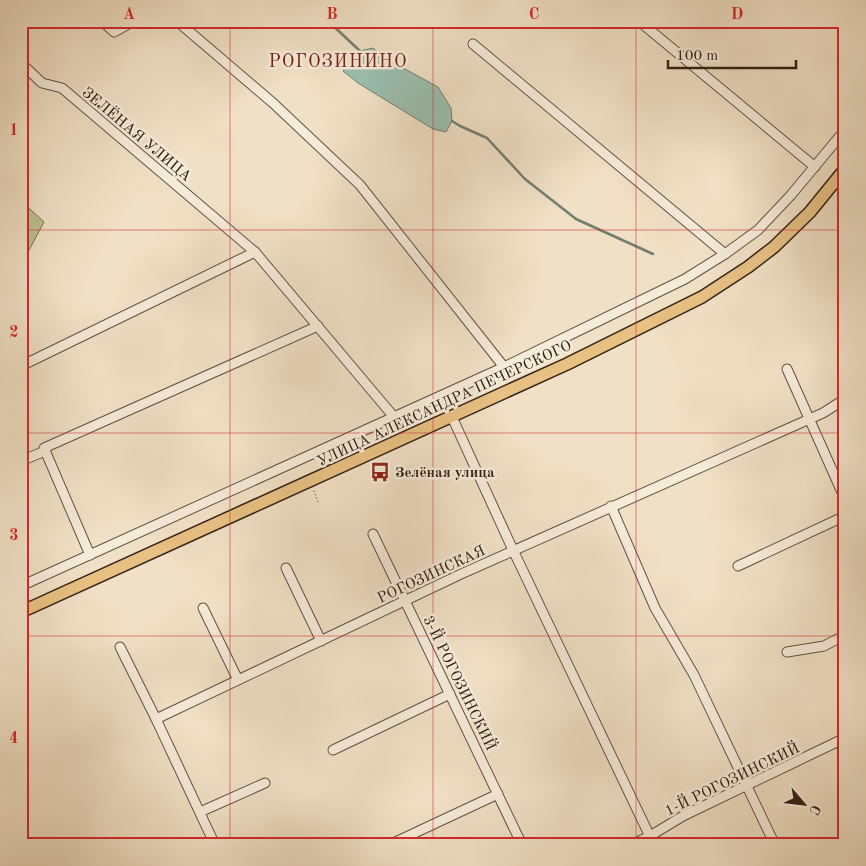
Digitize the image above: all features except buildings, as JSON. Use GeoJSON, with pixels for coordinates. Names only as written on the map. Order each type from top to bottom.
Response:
{"type":"FeatureCollection","features":[{"type":"Feature","properties":{"kind":"main road","name":"УЛИЦА АЛЕКСАНДРА ПЕЧЕРСКОГО"},"geometry":{"type":"LineString","coordinates":[[21,612],[567,364],[702,297],[748,267],[774,247],[810,212],[845,169]]}},
{"type":"Feature","properties":{"kind":"street"},"geometry":{"type":"LineString","coordinates":[[102,21],[114,32],[134,21]]}},
{"type":"Feature","properties":{"kind":"street"},"geometry":{"type":"LineString","coordinates":[[177,21],[273,103],[360,185],[504,367]]}},
{"type":"Feature","properties":{"kind":"street"},"geometry":{"type":"LineString","coordinates":[[639,21],[815,167]]}},
{"type":"Feature","properties":{"kind":"street"},"geometry":{"type":"LineString","coordinates":[[473,44],[725,254]]}},
{"type":"Feature","properties":{"kind":"street","name":"ЗЕЛЁНАЯ УЛИЦА"},"geometry":{"type":"LineString","coordinates":[[21,63],[42,82],[62,88],[255,252],[394,417]]}},
{"type":"Feature","properties":{"kind":"street"},"geometry":{"type":"LineString","coordinates":[[21,586],[504,367],[685,279],[725,254],[758,230],[792,195],[845,130]]}},
{"type":"Feature","properties":{"kind":"street"},"geometry":{"type":"LineString","coordinates":[[21,366],[255,252]]}},
{"type":"Feature","properties":{"kind":"street"},"geometry":{"type":"LineString","coordinates":[[21,461],[45,450],[44,448],[318,326]]}},
{"type":"Feature","properties":{"kind":"street"},"geometry":{"type":"LineString","coordinates":[[787,369],[845,499]]}},
{"type":"Feature","properties":{"kind":"street","name":"РОГОЗИНСКАЯ"},"geometry":{"type":"LineString","coordinates":[[156,719],[513,550],[823,413],[845,399]]}},
{"type":"Feature","properties":{"kind":"street"},"geometry":{"type":"LineString","coordinates":[[452,417],[513,550],[652,841]]}},
{"type":"Feature","properties":{"kind":"street"},"geometry":{"type":"LineString","coordinates":[[45,450],[90,555]]}},
{"type":"Feature","properties":{"kind":"street"},"geometry":{"type":"LineString","coordinates":[[611,506],[655,608],[694,675],[775,845]]}},
{"type":"Feature","properties":{"kind":"street"},"geometry":{"type":"LineString","coordinates":[[738,566],[845,516]]}},
{"type":"Feature","properties":{"kind":"street","name":"3-Й РОГОЗИНСКИЙ"},"geometry":{"type":"LineString","coordinates":[[373,534],[522,845]]}},
{"type":"Feature","properties":{"kind":"street"},"geometry":{"type":"LineString","coordinates":[[286,568],[321,641]]}},
{"type":"Feature","properties":{"kind":"street"},"geometry":{"type":"LineString","coordinates":[[203,608],[238,680]]}},
{"type":"Feature","properties":{"kind":"street"},"geometry":{"type":"LineString","coordinates":[[787,652],[824,646],[845,635]]}},
{"type":"Feature","properties":{"kind":"street"},"geometry":{"type":"LineString","coordinates":[[120,647],[215,845]]}},
{"type":"Feature","properties":{"kind":"street"},"geometry":{"type":"LineString","coordinates":[[333,750],[450,694]]}},
{"type":"Feature","properties":{"kind":"street"},"geometry":{"type":"LineString","coordinates":[[842,740],[845,753]]}},
{"type":"Feature","properties":{"kind":"street","name":"1-Й РОГОЗИНСКИЙ"},"geometry":{"type":"LineString","coordinates":[[631,845],[652,841],[683,816],[842,740]]}},
{"type":"Feature","properties":{"kind":"street"},"geometry":{"type":"LineString","coordinates":[[200,812],[265,783]]}},
{"type":"Feature","properties":{"kind":"street"},"geometry":{"type":"LineString","coordinates":[[389,845],[498,794]]}},
{"type":"Feature","properties":{"kind":"path"},"geometry":{"type":"LineString","coordinates":[[314,491],[318,502]]}},
{"type":"Feature","properties":{"kind":"shaded area"},"geometry":{"type":"Polygon","coordinates":[[[373,48],[383,57],[438,87],[451,108],[452,121],[446,132],[433,129],[358,83],[343,71],[360,51],[373,48]]]}},
{"type":"Feature","properties":{"kind":"shaded area"},"geometry":{"type":"Polygon","coordinates":[[[21,201],[44,222],[21,265],[21,201]]]}},
{"type":"Feature","properties":{"kind":"waterway"},"geometry":{"type":"LineString","coordinates":[[328,21],[360,51]]}},
{"type":"Feature","properties":{"kind":"waterway"},"geometry":{"type":"LineString","coordinates":[[452,121],[487,138],[525,179],[576,219],[653,254]]}},
{"type":"Feature","properties":{"kind":"place","name":"Зелёная улица"},"geometry":{"type":"Point","coordinates":[380,472]}},
{"type":"Feature","properties":{"kind":"district","name":"РОГОЗИНИНО"},"geometry":{"type":"Point","coordinates":[338,61]}}]}
